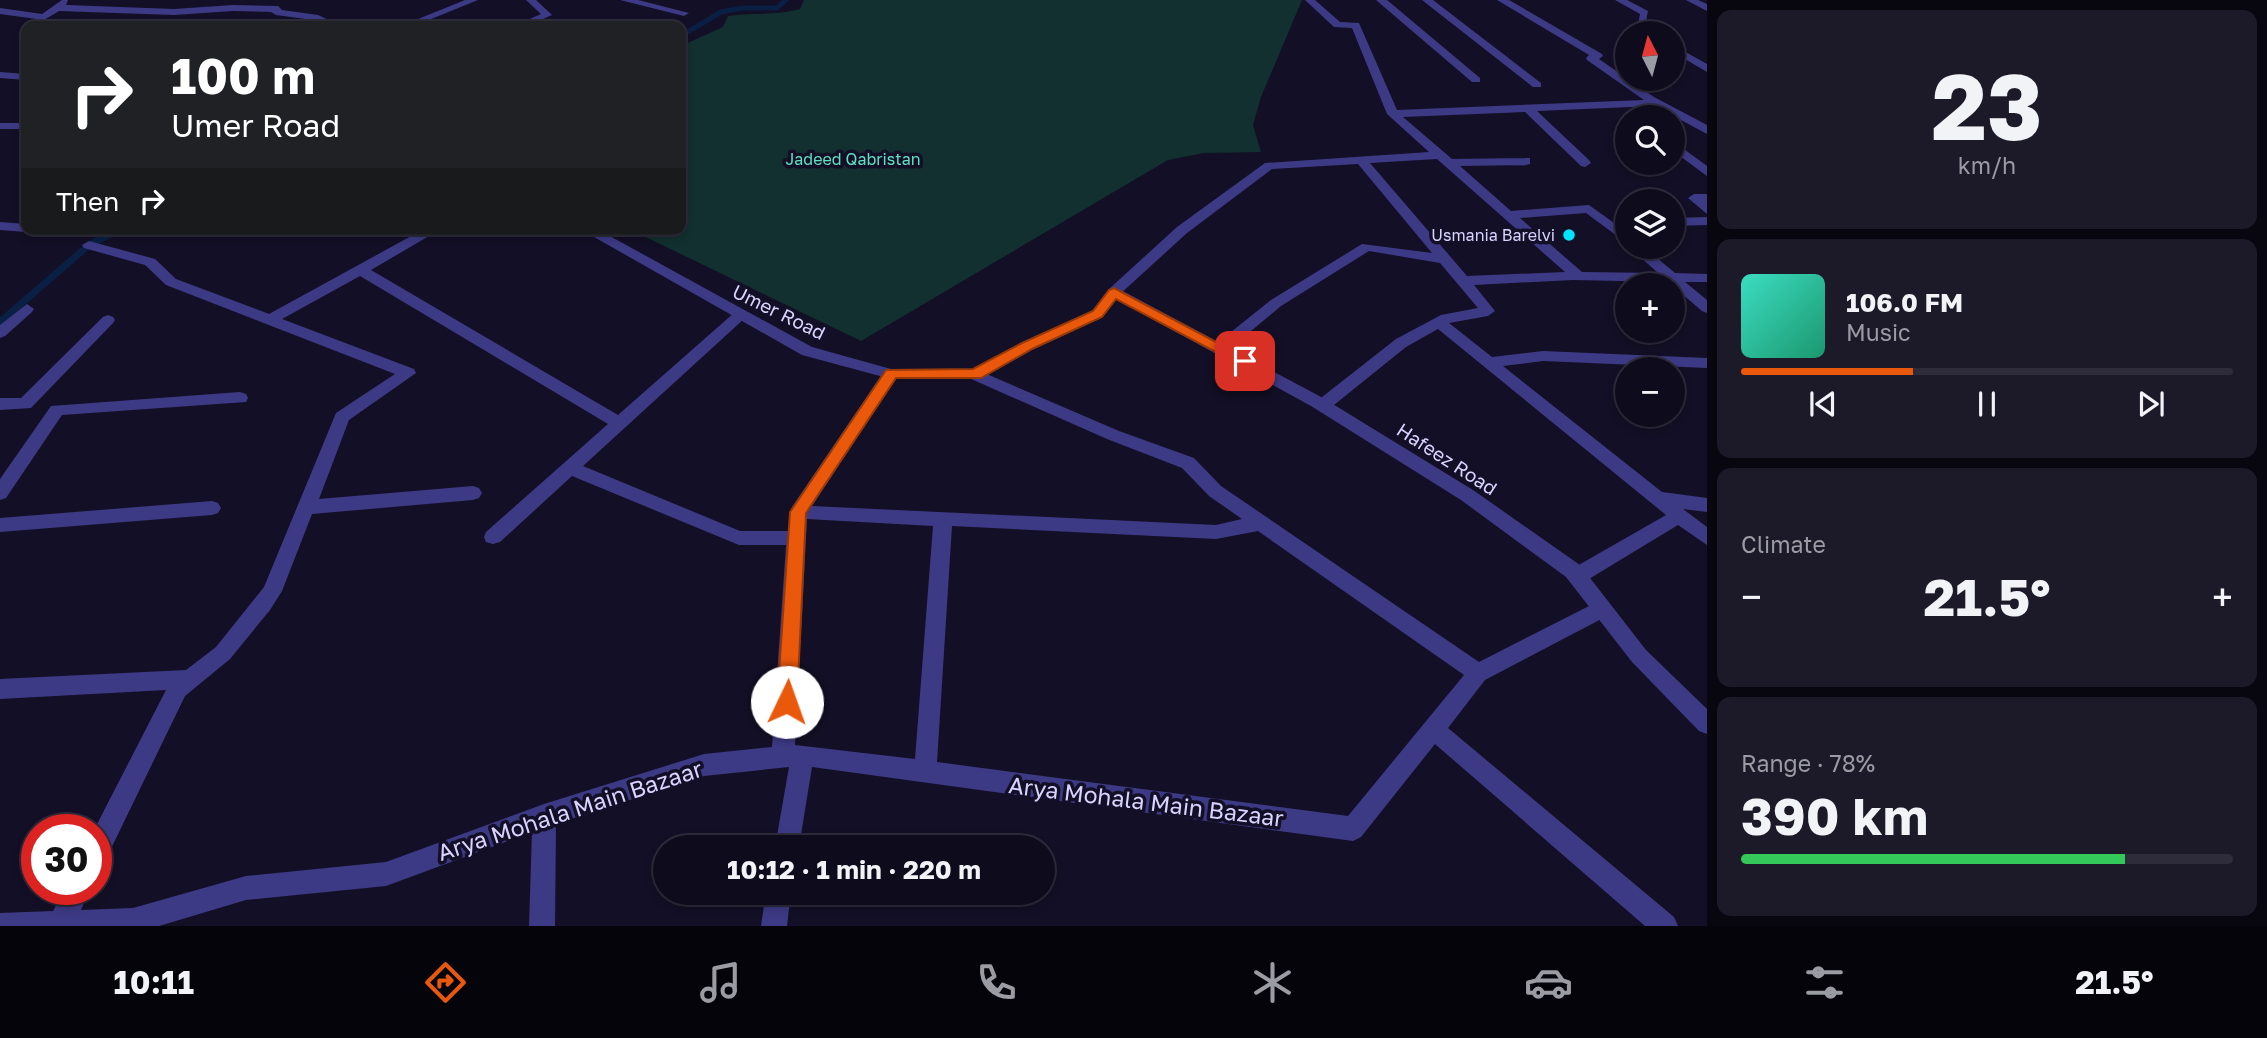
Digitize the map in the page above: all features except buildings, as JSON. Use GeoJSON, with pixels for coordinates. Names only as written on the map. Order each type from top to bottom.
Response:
{"type":"FeatureCollection","features":[{"type":"Feature","properties":{"kind":"street"},"geometry":{"type":"LineString","coordinates":[[0,11],[44,17],[68,0]]}},
{"type":"Feature","properties":{"kind":"street"},"geometry":{"type":"LineString","coordinates":[[418,21],[472,0]]}},
{"type":"Feature","properties":{"kind":"street"},"geometry":{"type":"LineString","coordinates":[[531,0],[547,15],[532,21]]}},
{"type":"Feature","properties":{"kind":"street"},"geometry":{"type":"LineString","coordinates":[[625,0],[684,13]]}},
{"type":"Feature","properties":{"kind":"street"},"geometry":{"type":"LineString","coordinates":[[1310,0],[1337,25],[1356,25],[1393,114],[1579,276]]}},
{"type":"Feature","properties":{"kind":"street"},"geometry":{"type":"LineString","coordinates":[[1381,0],[1476,80]]}},
{"type":"Feature","properties":{"kind":"street"},"geometry":{"type":"LineString","coordinates":[[1427,0],[1537,85]]}},
{"type":"Feature","properties":{"kind":"street"},"geometry":{"type":"LineString","coordinates":[[1502,0],[1598,56],[1591,58],[1656,103],[1707,130]]}},
{"type":"Feature","properties":{"kind":"street"},"geometry":{"type":"LineString","coordinates":[[1619,0],[1644,13],[1642,21]]}},
{"type":"Feature","properties":{"kind":"street"},"geometry":{"type":"LineString","coordinates":[[1691,0],[1707,8]]}},
{"type":"Feature","properties":{"kind":"street"},"geometry":{"type":"LineString","coordinates":[[56,8],[174,12],[210,5],[278,7],[325,21]]}},
{"type":"Feature","properties":{"kind":"street"},"geometry":{"type":"LineString","coordinates":[[1685,55],[1707,69]]}},
{"type":"Feature","properties":{"kind":"street"},"geometry":{"type":"LineString","coordinates":[[2,77],[21,77]]}},
{"type":"Feature","properties":{"kind":"street"},"geometry":{"type":"LineString","coordinates":[[1393,114],[1468,113],[1526,107],[1656,103]]}},
{"type":"Feature","properties":{"kind":"street"},"geometry":{"type":"LineString","coordinates":[[1526,107],[1585,163]]}},
{"type":"Feature","properties":{"kind":"street"},"geometry":{"type":"LineString","coordinates":[[0,126],[21,126]]}},
{"type":"Feature","properties":{"kind":"street"},"geometry":{"type":"LineString","coordinates":[[1685,155],[1707,172]]}},
{"type":"Feature","properties":{"kind":"street"},"geometry":{"type":"LineString","coordinates":[[1322,405],[1401,343],[1438,322],[1446,318],[1488,311],[1361,160]]}},
{"type":"Feature","properties":{"kind":"street","name":"Umer Road"},"geometry":{"type":"LineString","coordinates":[[598,235],[807,351],[891,374],[975,374],[1027,346],[1097,314],[1114,292],[1182,230],[1269,166],[1361,160],[1527,161]]}},
{"type":"Feature","properties":{"kind":"street"},"geometry":{"type":"LineString","coordinates":[[1707,198],[1693,198],[1707,210]]}},
{"type":"Feature","properties":{"kind":"street"},"geometry":{"type":"LineString","coordinates":[[1509,215],[1589,209],[1615,231]]}},
{"type":"Feature","properties":{"kind":"street"},"geometry":{"type":"LineString","coordinates":[[1685,222],[1707,221]]}},
{"type":"Feature","properties":{"kind":"street"},"geometry":{"type":"LineString","coordinates":[[1606,224],[1615,224]]}},
{"type":"Feature","properties":{"kind":"street"},"geometry":{"type":"LineString","coordinates":[[0,226],[21,228]]}},
{"type":"Feature","properties":{"kind":"street"},"geometry":{"type":"LineString","coordinates":[[270,320],[423,235]]}},
{"type":"Feature","properties":{"kind":"street"},"geometry":{"type":"LineString","coordinates":[[89,245],[150,262],[172,282],[408,373],[342,417],[272,591],[242,633],[223,653],[186,679],[177,689],[112,820]]}},
{"type":"Feature","properties":{"kind":"street"},"geometry":{"type":"LineString","coordinates":[[1221,348],[1276,303],[1367,247],[1443,259]]}},
{"type":"Feature","properties":{"kind":"street"},"geometry":{"type":"LineString","coordinates":[[1651,259],[1669,273]]}},
{"type":"Feature","properties":{"kind":"street"},"geometry":{"type":"LineString","coordinates":[[359,269],[620,424]]}},
{"type":"Feature","properties":{"kind":"street"},"geometry":{"type":"LineString","coordinates":[[1461,281],[1615,276]]}},
{"type":"Feature","properties":{"kind":"street"},"geometry":{"type":"LineString","coordinates":[[1685,277],[1707,278]]}},
{"type":"Feature","properties":{"kind":"street"},"geometry":{"type":"LineString","coordinates":[[1685,287],[1707,308]]}},
{"type":"Feature","properties":{"kind":"street","name":"Hafeez Road"},"geometry":{"type":"LineString","coordinates":[[1114,292],[1322,405],[1467,495],[1577,576],[1639,656],[1707,724]]}},
{"type":"Feature","properties":{"kind":"street"},"geometry":{"type":"LineString","coordinates":[[0,333],[27,309]]}},
{"type":"Feature","properties":{"kind":"street"},"geometry":{"type":"LineString","coordinates":[[493,537],[740,315]]}},
{"type":"Feature","properties":{"kind":"street"},"geometry":{"type":"LineString","coordinates":[[0,404],[25,404],[108,320]]}},
{"type":"Feature","properties":{"kind":"street"},"geometry":{"type":"LineString","coordinates":[[1438,322],[1707,538]]}},
{"type":"Feature","properties":{"kind":"street"},"geometry":{"type":"LineString","coordinates":[[1490,362],[1543,356],[1707,363]]}},
{"type":"Feature","properties":{"kind":"street"},"geometry":{"type":"LineString","coordinates":[[788,835],[793,756],[798,512],[891,374]]}},
{"type":"Feature","properties":{"kind":"street"},"geometry":{"type":"LineString","coordinates":[[975,374],[1113,435],[1188,463],[1215,491],[1478,673]]}},
{"type":"Feature","properties":{"kind":"street"},"geometry":{"type":"LineString","coordinates":[[0,493],[57,410],[240,398]]}},
{"type":"Feature","properties":{"kind":"street"},"geometry":{"type":"LineString","coordinates":[[570,468],[739,538],[797,538]]}},
{"type":"Feature","properties":{"kind":"street"},"geometry":{"type":"LineString","coordinates":[[307,506],[473,493]]}},
{"type":"Feature","properties":{"kind":"street"},"geometry":{"type":"LineString","coordinates":[[1656,498],[1707,505]]}},
{"type":"Feature","properties":{"kind":"street"},"geometry":{"type":"LineString","coordinates":[[0,525],[212,508]]}},
{"type":"Feature","properties":{"kind":"street"},"geometry":{"type":"LineString","coordinates":[[798,512],[1216,532],[1261,523]]}},
{"type":"Feature","properties":{"kind":"street"},"geometry":{"type":"LineString","coordinates":[[1577,576],[1679,516]]}},
{"type":"Feature","properties":{"kind":"street"},"geometry":{"type":"LineString","coordinates":[[925,773],[943,519]]}},
{"type":"Feature","properties":{"kind":"street"},"geometry":{"type":"LineString","coordinates":[[1602,609],[1478,673],[1433,729],[1665,926]]}},
{"type":"Feature","properties":{"kind":"street"},"geometry":{"type":"LineString","coordinates":[[0,690],[186,679]]}},
{"type":"Feature","properties":{"kind":"street","name":"Arya Mohala Main Bazaar"},"geometry":{"type":"LineString","coordinates":[[0,926],[133,920],[246,888],[386,874],[544,816],[704,765],[793,756],[1353,829],[1433,729]]}},
{"type":"Feature","properties":{"kind":"street"},"geometry":{"type":"LineString","coordinates":[[542,926],[544,816]]}},
{"type":"Feature","properties":{"kind":"street"},"geometry":{"type":"LineString","coordinates":[[61,923],[70,905]]}},
{"type":"Feature","properties":{"kind":"street"},"geometry":{"type":"LineString","coordinates":[[774,926],[777,905]]}},
{"type":"Feature","properties":{"kind":"green space","name":"Jadeed Qabristan"},"geometry":{"type":"Polygon","coordinates":[[[804,0],[1302,0],[1261,97],[1253,125],[1261,152],[1204,153],[1168,160],[861,341],[641,235],[686,235],[686,44],[723,27],[728,16],[800,9],[804,0]]]}},
{"type":"Feature","properties":{"kind":"waterway"},"geometry":{"type":"LineString","coordinates":[[686,33],[721,12],[743,8],[777,8],[786,0]]}},
{"type":"Feature","properties":{"kind":"waterway"},"geometry":{"type":"LineString","coordinates":[[0,322],[89,245],[109,235]]}},
{"type":"Feature","properties":{"kind":"place","name":"Usmania Barelvi"},"geometry":{"type":"Point","coordinates":[1569,235]}},
{"type":"Feature","properties":{"kind":"route"},"geometry":{"type":"LineString","coordinates":[[787,702],[798,512],[891,374],[975,374],[1027,346],[1097,314],[1114,292],[1245,361]]}}]}
